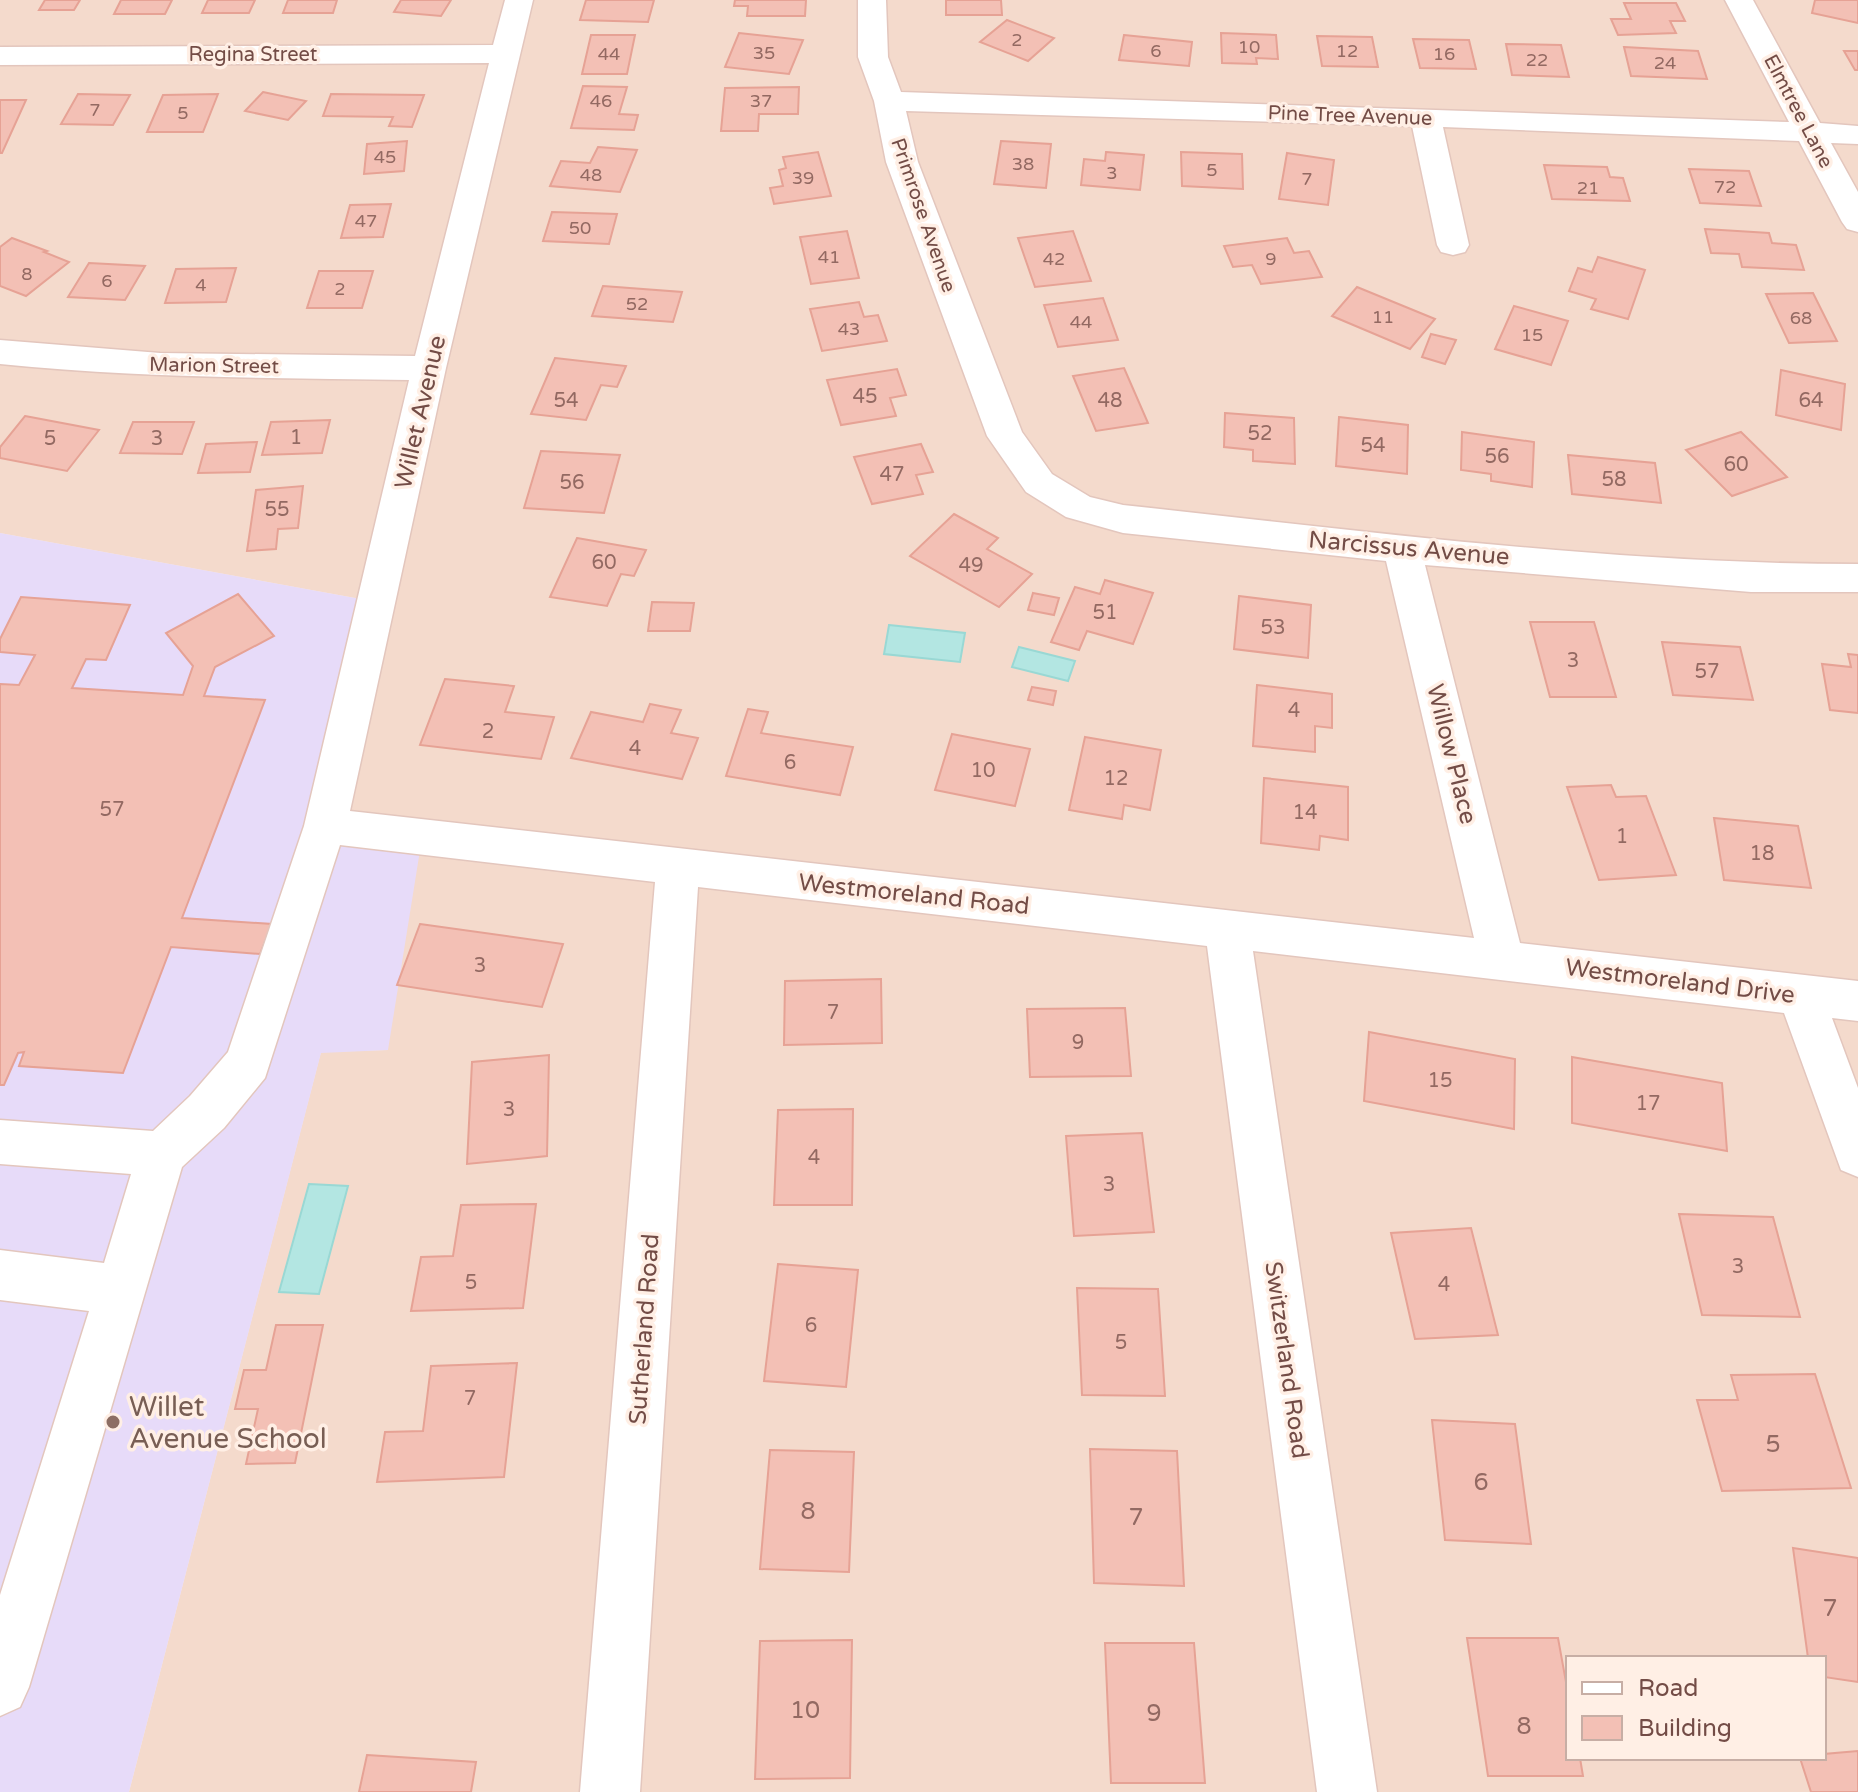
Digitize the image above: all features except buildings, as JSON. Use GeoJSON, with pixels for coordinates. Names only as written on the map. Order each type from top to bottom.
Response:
{"type":"FeatureCollection","features":[{"type":"Feature","properties":{"kind":"street","name":"Willet Avenue"},"geometry":{"type":"LineString","coordinates":[[162,1154],[207,1112],[248,1063],[325,826],[429,368],[519,0]]}},
{"type":"Feature","properties":{"kind":"street","name":"Primrose Avenue"},"geometry":{"type":"LineString","coordinates":[[872,0],[873,57],[889,101],[902,162],[1000,425]]}},
{"type":"Feature","properties":{"kind":"street","name":"Elmtree Lane"},"geometry":{"type":"LineString","coordinates":[[1739,0],[1858,222]]}},
{"type":"Feature","properties":{"kind":"street","name":"Regina Street"},"geometry":{"type":"LineString","coordinates":[[0,56],[507,54]]}},
{"type":"Feature","properties":{"kind":"street","name":"Pine Tree Avenue"},"geometry":{"type":"LineString","coordinates":[[889,101],[1425,117],[1858,135]]}},
{"type":"Feature","properties":{"kind":"street"},"geometry":{"type":"LineString","coordinates":[[1425,117],[1453,245]]}},
{"type":"Feature","properties":{"kind":"street","name":"Marion Street"},"geometry":{"type":"LineString","coordinates":[[0,352],[59,360],[169,365],[429,368]]}},
{"type":"Feature","properties":{"kind":"street","name":"Narcissus Avenue"},"geometry":{"type":"LineString","coordinates":[[1000,425],[1039,483],[1079,508],[1123,519],[1402,549],[1751,578],[1858,578]]}},
{"type":"Feature","properties":{"kind":"street","name":"Willow Place"},"geometry":{"type":"LineString","coordinates":[[1402,549],[1502,960]]}},
{"type":"Feature","properties":{"kind":"street","name":"Westmoreland Road"},"geometry":{"type":"LineString","coordinates":[[325,826],[1502,960]]}},
{"type":"Feature","properties":{"kind":"street","name":"Sutherland Road"},"geometry":{"type":"LineString","coordinates":[[610,1792],[678,867]]}},
{"type":"Feature","properties":{"kind":"street","name":"Switzerland Road"},"geometry":{"type":"LineString","coordinates":[[1227,929],[1347,1792]]}},
{"type":"Feature","properties":{"kind":"street","name":"Westmoreland Drive"},"geometry":{"type":"LineString","coordinates":[[1502,960],[1858,1001]]}},
{"type":"Feature","properties":{"kind":"street"},"geometry":{"type":"LineString","coordinates":[[1801,995],[1858,1154]]}},
{"type":"Feature","properties":{"kind":"street"},"geometry":{"type":"LineString","coordinates":[[0,1142],[162,1154],[0,1687]]}},
{"type":"Feature","properties":{"kind":"street"},"geometry":{"type":"LineString","coordinates":[[0,1275],[121,1290]]}},
{"type":"Feature","properties":{"kind":"shaded area"},"geometry":{"type":"Polygon","coordinates":[[[0,0],[1858,0],[1858,1792],[129,1792],[321,1052],[388,1050],[305,827],[377,602],[0,533],[0,0]]]}},
{"type":"Feature","properties":{"kind":"shaded area","name":"Willet Avenue School"},"geometry":{"type":"Polygon","coordinates":[[[0,533],[377,602],[305,827],[421,844],[388,1050],[321,1053],[129,1792],[0,1792],[0,533]]]}},
{"type":"Feature","properties":{"kind":"water"},"geometry":{"type":"Polygon","coordinates":[[[889,625],[965,633],[960,662],[884,654],[889,625]]]}},
{"type":"Feature","properties":{"kind":"water"},"geometry":{"type":"Polygon","coordinates":[[[1019,647],[1075,661],[1068,681],[1012,667],[1019,647]]]}},
{"type":"Feature","properties":{"kind":"water"},"geometry":{"type":"Polygon","coordinates":[[[309,1184],[348,1186],[319,1294],[279,1292],[309,1184]]]}},
{"type":"Feature","properties":{"kind":"place","name":"Willet Avenue School"},"geometry":{"type":"Point","coordinates":[113,1422]}}]}
